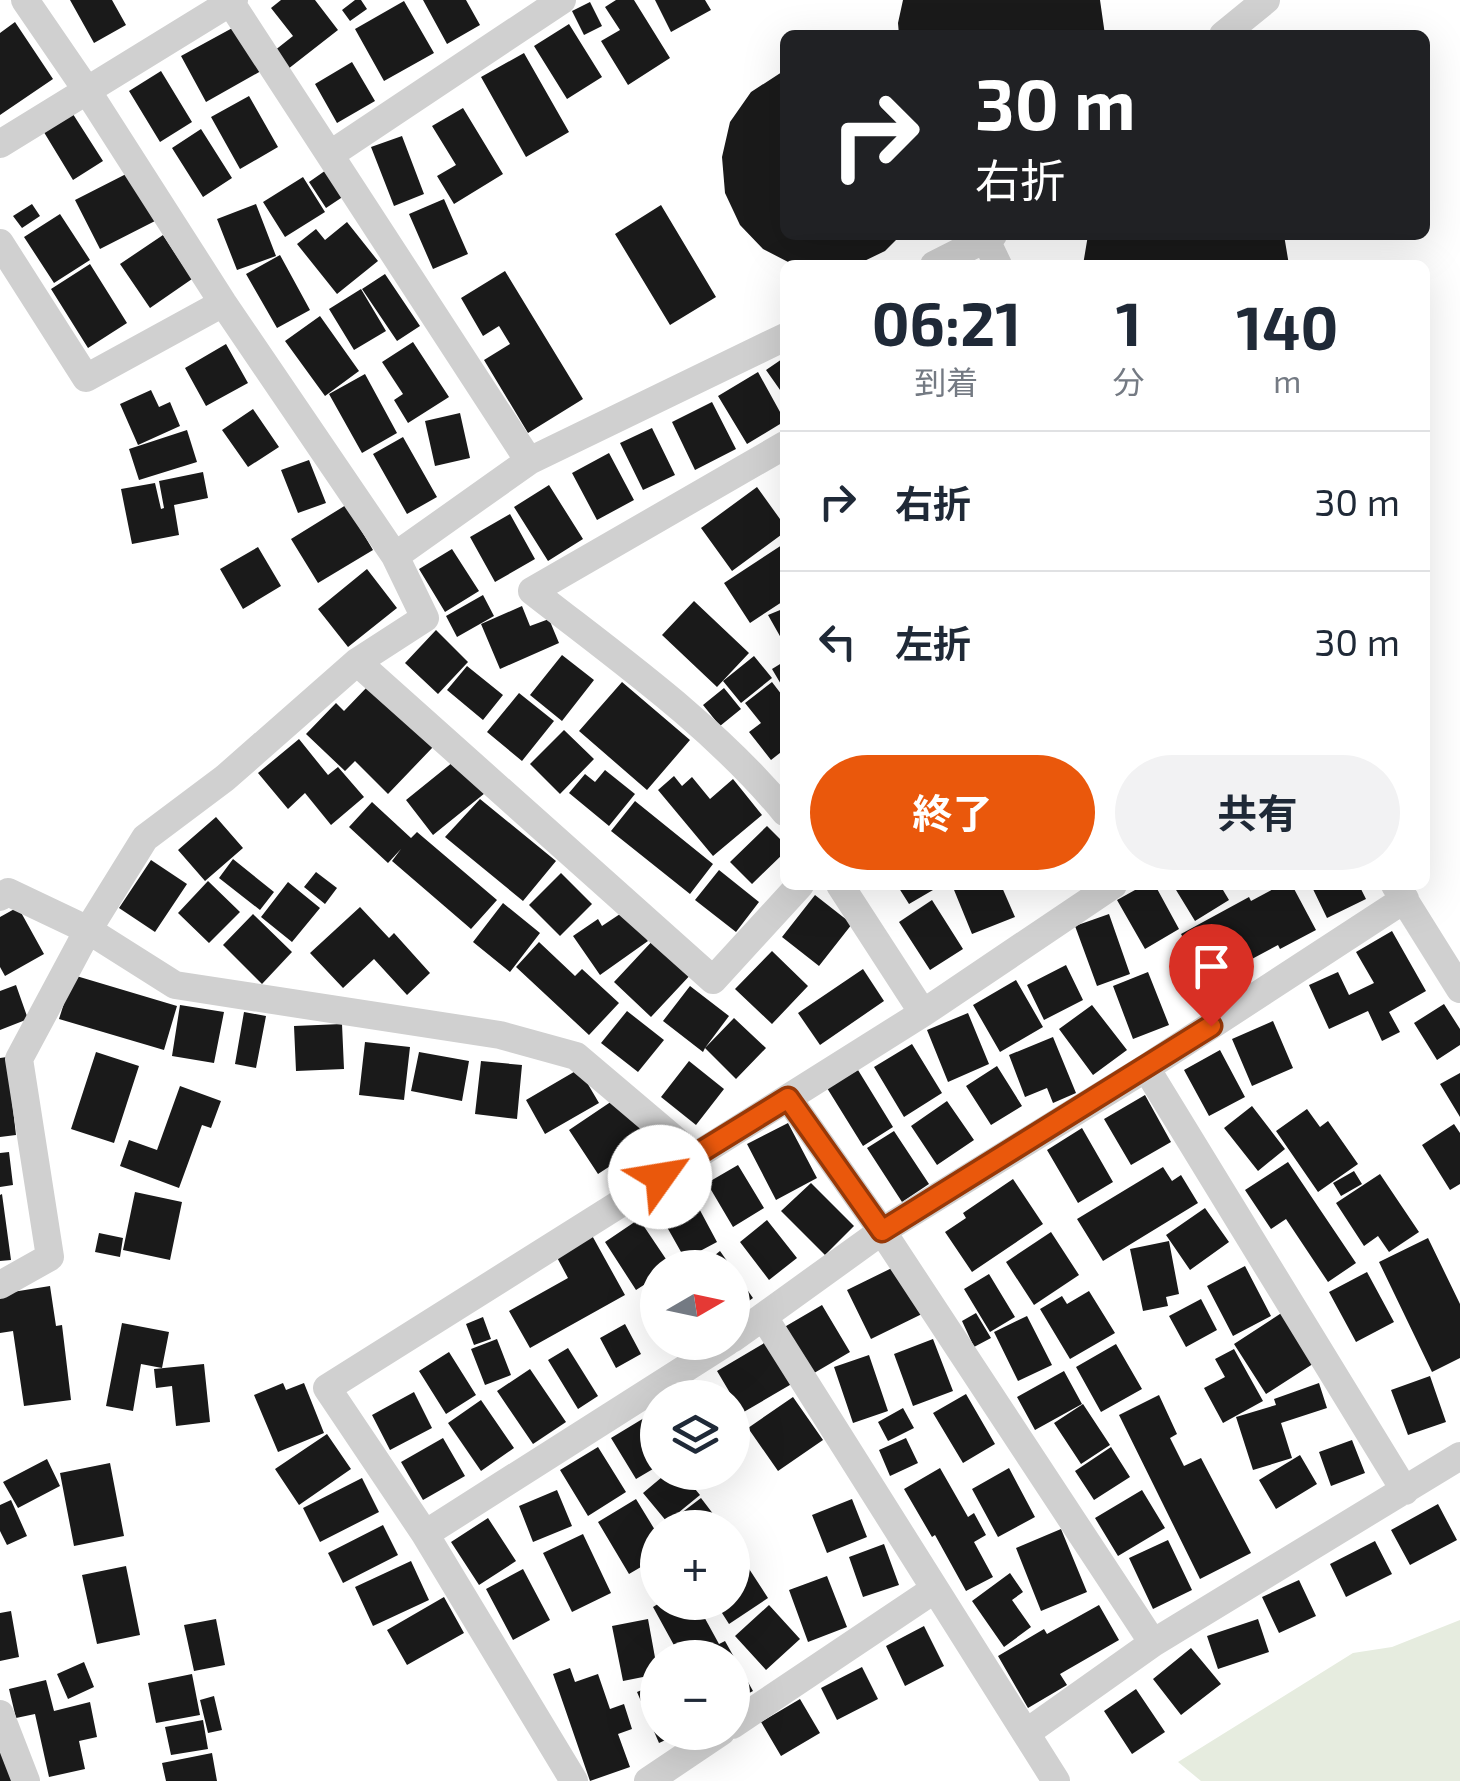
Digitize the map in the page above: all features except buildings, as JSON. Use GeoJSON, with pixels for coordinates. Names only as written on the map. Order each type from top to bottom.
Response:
{"type":"FeatureCollection","features":[{"type":"Feature","properties":{"kind":"street"},"geometry":{"type":"LineString","coordinates":[[0,1285],[50,1256],[20,1059],[88,930],[145,838],[224,778],[357,662],[425,618],[395,556],[25,0]]}},
{"type":"Feature","properties":{"kind":"street"},"geometry":{"type":"LineString","coordinates":[[331,154],[562,0]]}},
{"type":"Feature","properties":{"kind":"street"},"geometry":{"type":"LineString","coordinates":[[1229,30],[1266,0]]}},
{"type":"Feature","properties":{"kind":"street"},"geometry":{"type":"LineString","coordinates":[[0,144],[230,1],[529,461]]}},
{"type":"Feature","properties":{"kind":"street"},"geometry":{"type":"LineString","coordinates":[[0,243],[86,378],[223,302]]}},
{"type":"Feature","properties":{"kind":"street"},"geometry":{"type":"LineString","coordinates":[[950,260],[992,247]]}},
{"type":"Feature","properties":{"kind":"street"},"geometry":{"type":"LineString","coordinates":[[395,556],[529,461],[780,339]]}},
{"type":"Feature","properties":{"kind":"street"},"geometry":{"type":"LineString","coordinates":[[780,448],[532,591],[669,699],[780,806]]}},
{"type":"Feature","properties":{"kind":"street"},"geometry":{"type":"LineString","coordinates":[[357,662],[713,980],[795,890]]}},
{"type":"Feature","properties":{"kind":"street"},"geometry":{"type":"LineString","coordinates":[[843,890],[923,1013]]}},
{"type":"Feature","properties":{"kind":"street"},"geometry":{"type":"LineString","coordinates":[[574,1781],[424,1534],[327,1388],[923,1013],[1106,890]]}},
{"type":"Feature","properties":{"kind":"street"},"geometry":{"type":"LineString","coordinates":[[0,896],[8,892],[88,930],[175,986],[500,1035],[576,1056],[694,1156]]}},
{"type":"Feature","properties":{"kind":"street"},"geometry":{"type":"LineString","coordinates":[[750,1328],[882,1231],[1146,1068],[1400,892],[1460,988]]}},
{"type":"Feature","properties":{"kind":"street"},"geometry":{"type":"LineString","coordinates":[[1146,1068],[1405,1491]]}},
{"type":"Feature","properties":{"kind":"street"},"geometry":{"type":"LineString","coordinates":[[788,1098],[882,1231],[1153,1643]]}},
{"type":"Feature","properties":{"kind":"street"},"geometry":{"type":"LineString","coordinates":[[764,1319],[1056,1781]]}},
{"type":"Feature","properties":{"kind":"street"},"geometry":{"type":"LineString","coordinates":[[424,1534],[700,1360]]}},
{"type":"Feature","properties":{"kind":"street"},"geometry":{"type":"LineString","coordinates":[[1026,1734],[1153,1643],[1460,1456]]}},
{"type":"Feature","properties":{"kind":"street"},"geometry":{"type":"LineString","coordinates":[[750,1713],[935,1590]]}},
{"type":"Feature","properties":{"kind":"street"},"geometry":{"type":"LineString","coordinates":[[0,1714],[26,1781]]}},
{"type":"Feature","properties":{"kind":"street"},"geometry":{"type":"LineString","coordinates":[[648,1781],[694,1750]]}},
{"type":"Feature","properties":{"kind":"shaded area"},"geometry":{"type":"Polygon","coordinates":[[[1460,1620],[1460,1781],[1201,1781],[1178,1762],[1353,1653],[1392,1647],[1460,1620]]]}},
{"type":"Feature","properties":{"kind":"route"},"geometry":{"type":"LineString","coordinates":[[660,1177],[788,1098],[882,1231],[1211,1026]]}}]}
